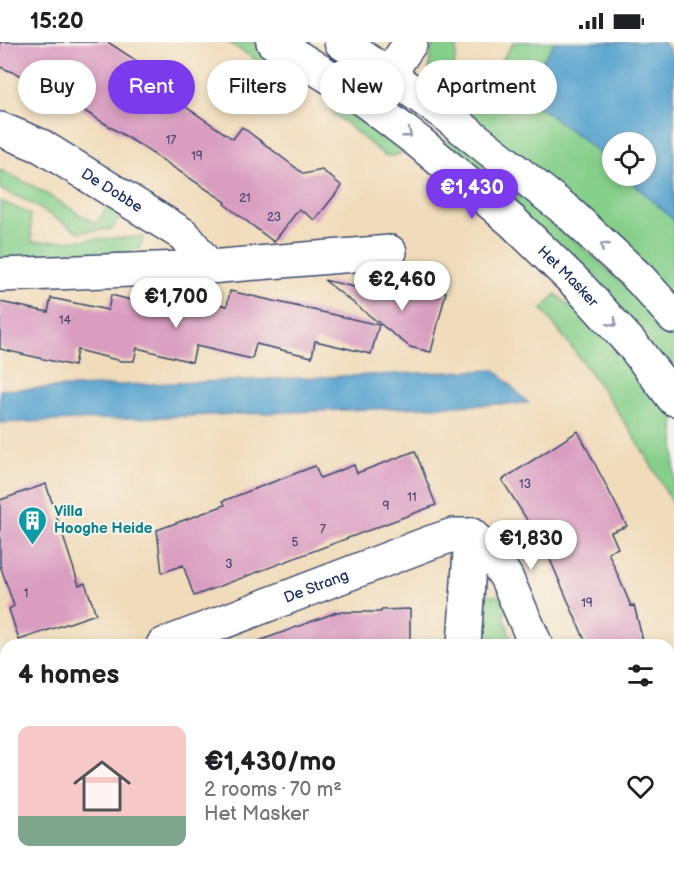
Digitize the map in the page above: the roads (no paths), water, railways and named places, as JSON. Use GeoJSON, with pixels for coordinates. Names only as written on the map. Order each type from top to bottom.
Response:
{"type":"FeatureCollection","features":[{"type":"Feature","properties":{"kind":"street","name":"Het Masker"},"geometry":{"type":"LineString","coordinates":[[273,42],[320,71]]}},
{"type":"Feature","properties":{"kind":"street"},"geometry":{"type":"LineString","coordinates":[[341,42],[367,60]]}},
{"type":"Feature","properties":{"kind":"street"},"geometry":{"type":"LineString","coordinates":[[398,60],[411,42]]}},
{"type":"Feature","properties":{"kind":"street"},"geometry":{"type":"LineString","coordinates":[[404,86],[442,112],[567,211],[640,279],[674,317]]}},
{"type":"Feature","properties":{"kind":"street","name":"Het Masker"},"geometry":{"type":"LineString","coordinates":[[382,114],[512,221],[578,284],[635,348],[674,399]]}},
{"type":"Feature","properties":{"kind":"street","name":"De Dobbe"},"geometry":{"type":"LineString","coordinates":[[0,129],[41,146],[184,235],[209,267]]}},
{"type":"Feature","properties":{"kind":"street"},"geometry":{"type":"LineString","coordinates":[[0,274],[209,267],[390,252]]}},
{"type":"Feature","properties":{"kind":"street","name":"De Strang"},"geometry":{"type":"LineString","coordinates":[[179,639],[453,535],[471,535]]}},
{"type":"Feature","properties":{"kind":"street"},"geometry":{"type":"LineString","coordinates":[[464,639],[471,535]]}},
{"type":"Feature","properties":{"kind":"street"},"geometry":{"type":"LineString","coordinates":[[471,535],[490,554],[506,577],[533,639]]}},
{"type":"Feature","properties":{"kind":"water"},"geometry":{"type":"Polygon","coordinates":[[[555,42],[664,42],[674,57],[674,220],[636,186],[656,186],[656,132],[602,132],[602,156],[549,114],[557,114],[557,60],[543,60],[555,42]]]}},
{"type":"Feature","properties":{"kind":"water"},"geometry":{"type":"Polygon","coordinates":[[[495,370],[528,403],[0,423],[0,390],[495,370]]]}},
{"type":"Feature","properties":{"kind":"place","name":"Villa Hooghe Heide"},"geometry":{"type":"Point","coordinates":[33,546]}}]}
